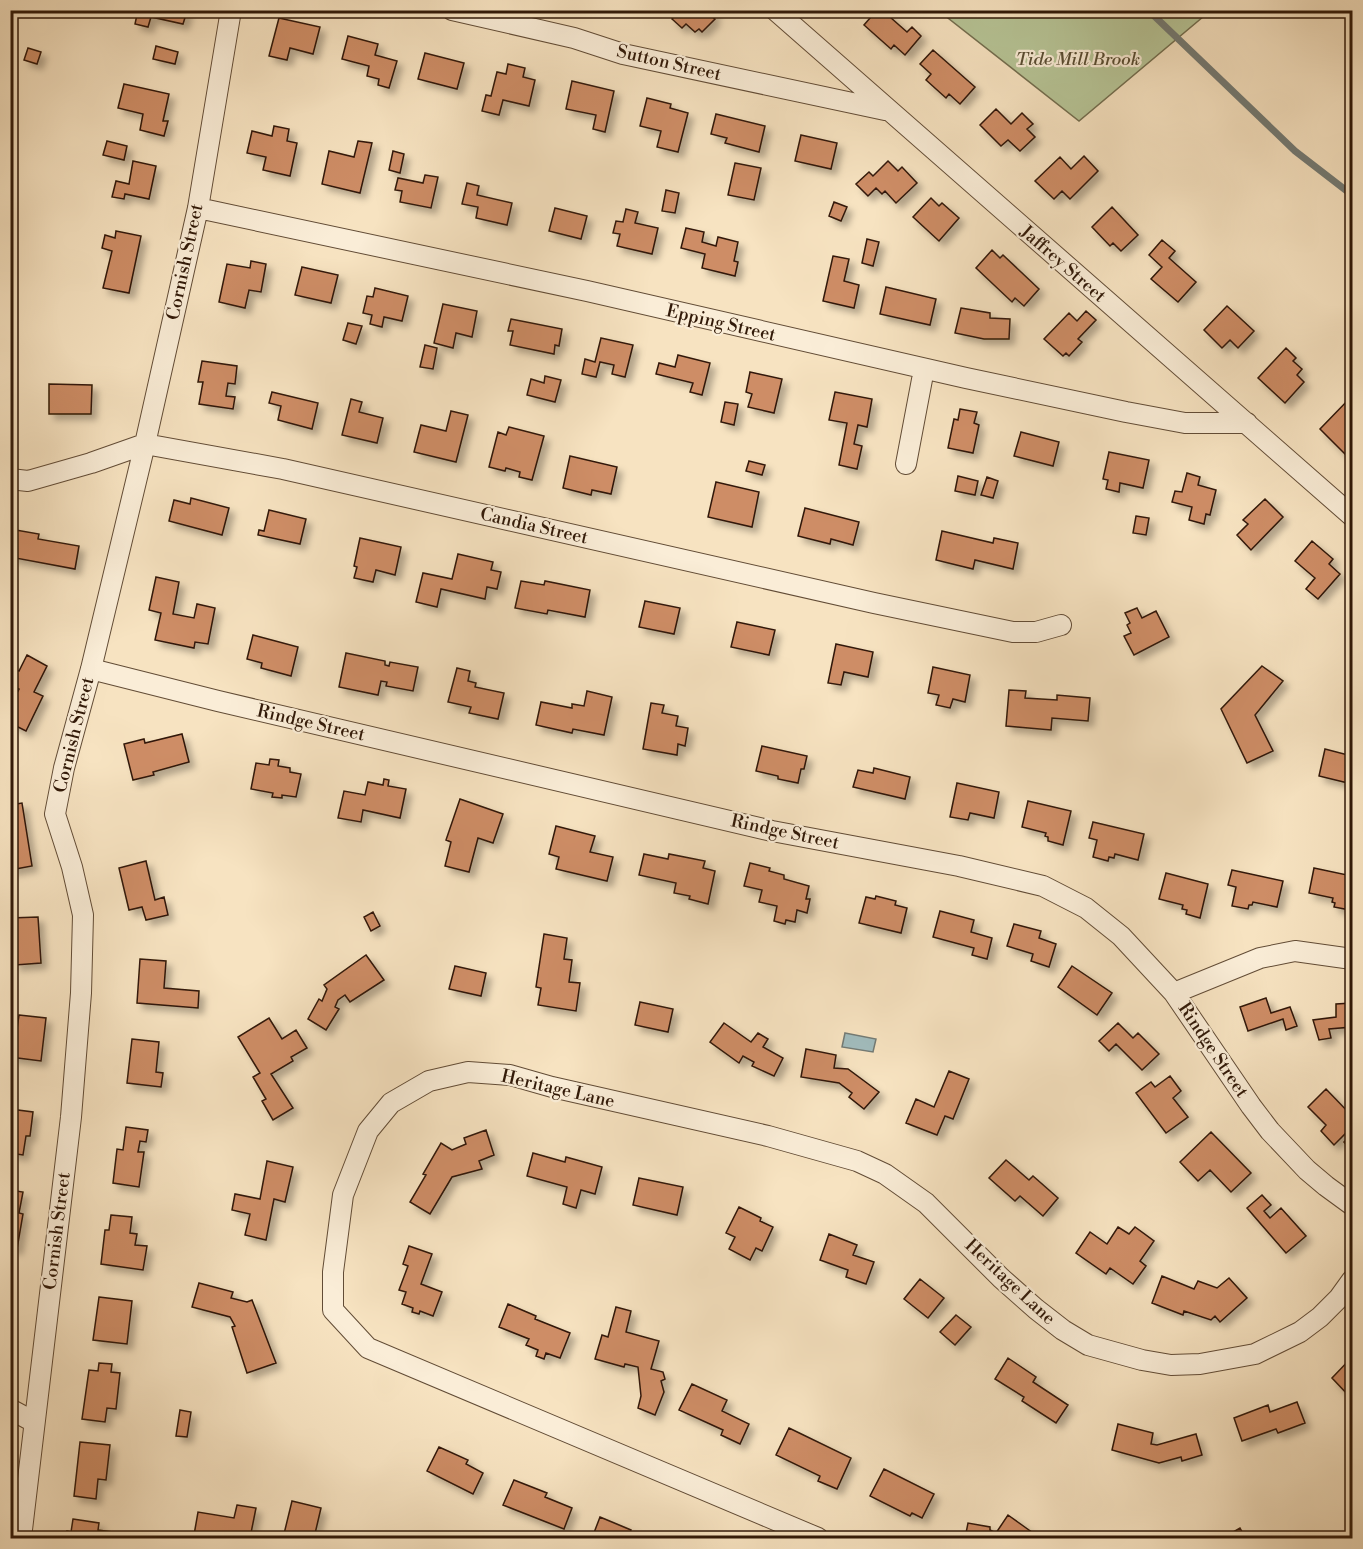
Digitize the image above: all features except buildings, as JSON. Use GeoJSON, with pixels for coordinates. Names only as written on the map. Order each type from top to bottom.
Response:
{"type":"FeatureCollection","features":[{"type":"Feature","properties":{"kind":"street","name":"Cornish Street"},"geometry":{"type":"LineString","coordinates":[[21,1539],[71,1117],[81,993],[83,915],[72,867],[55,814],[63,768],[91,669],[198,208],[231,10]]}},
{"type":"Feature","properties":{"kind":"street","name":"Sutton Street"},"geometry":{"type":"LineString","coordinates":[[452,10],[574,38],[623,54],[888,110]]}},
{"type":"Feature","properties":{"kind":"street","name":"Jaffrey Street"},"geometry":{"type":"LineString","coordinates":[[775,10],[1353,516]]}},
{"type":"Feature","properties":{"kind":"street","name":"Epping Street"},"geometry":{"type":"LineString","coordinates":[[198,208],[587,291],[924,369],[1185,423],[1246,423]]}},
{"type":"Feature","properties":{"kind":"street"},"geometry":{"type":"LineString","coordinates":[[906,464],[924,369]]}},
{"type":"Feature","properties":{"kind":"street"},"geometry":{"type":"LineString","coordinates":[[10,478],[28,481],[91,464],[145,444]]}},
{"type":"Feature","properties":{"kind":"street","name":"Candia Street"},"geometry":{"type":"LineString","coordinates":[[145,444],[283,469],[1013,632],[1036,632],[1061,625]]}},
{"type":"Feature","properties":{"kind":"street","name":"Rindge Street"},"geometry":{"type":"LineString","coordinates":[[91,669],[772,831],[959,866],[1043,886],[1086,908],[1121,936],[1174,993],[1270,1131],[1307,1170],[1353,1205]]}},
{"type":"Feature","properties":{"kind":"street"},"geometry":{"type":"LineString","coordinates":[[1174,993],[1260,958],[1295,951],[1353,959]]}},
{"type":"Feature","properties":{"kind":"street","name":"Heritage Lane"},"geometry":{"type":"LineString","coordinates":[[818,1539],[368,1348],[333,1310],[333,1272],[344,1196],[368,1131],[391,1103],[429,1081],[468,1072],[510,1075],[552,1087],[768,1137],[857,1161],[885,1174],[926,1203],[1001,1278],[1035,1309],[1063,1330],[1088,1345],[1142,1360],[1171,1365],[1200,1364],[1255,1354],[1300,1332],[1332,1304],[1353,1280]]}},
{"type":"Feature","properties":{"kind":"street"},"geometry":{"type":"LineString","coordinates":[[10,1409],[34,1422]]}},
{"type":"Feature","properties":{"kind":"green space","name":"Tide Mill Brook"},"geometry":{"type":"Polygon","coordinates":[[[939,11],[1210,11],[1079,121],[939,11]]]}},
{"type":"Feature","properties":{"kind":"water"},"geometry":{"type":"Polygon","coordinates":[[[845,1033],[876,1039],[873,1052],[842,1047],[845,1033]]]}},
{"type":"Feature","properties":{"kind":"waterway"},"geometry":{"type":"LineString","coordinates":[[1148,10],[1295,151],[1352,195]]}}]}
